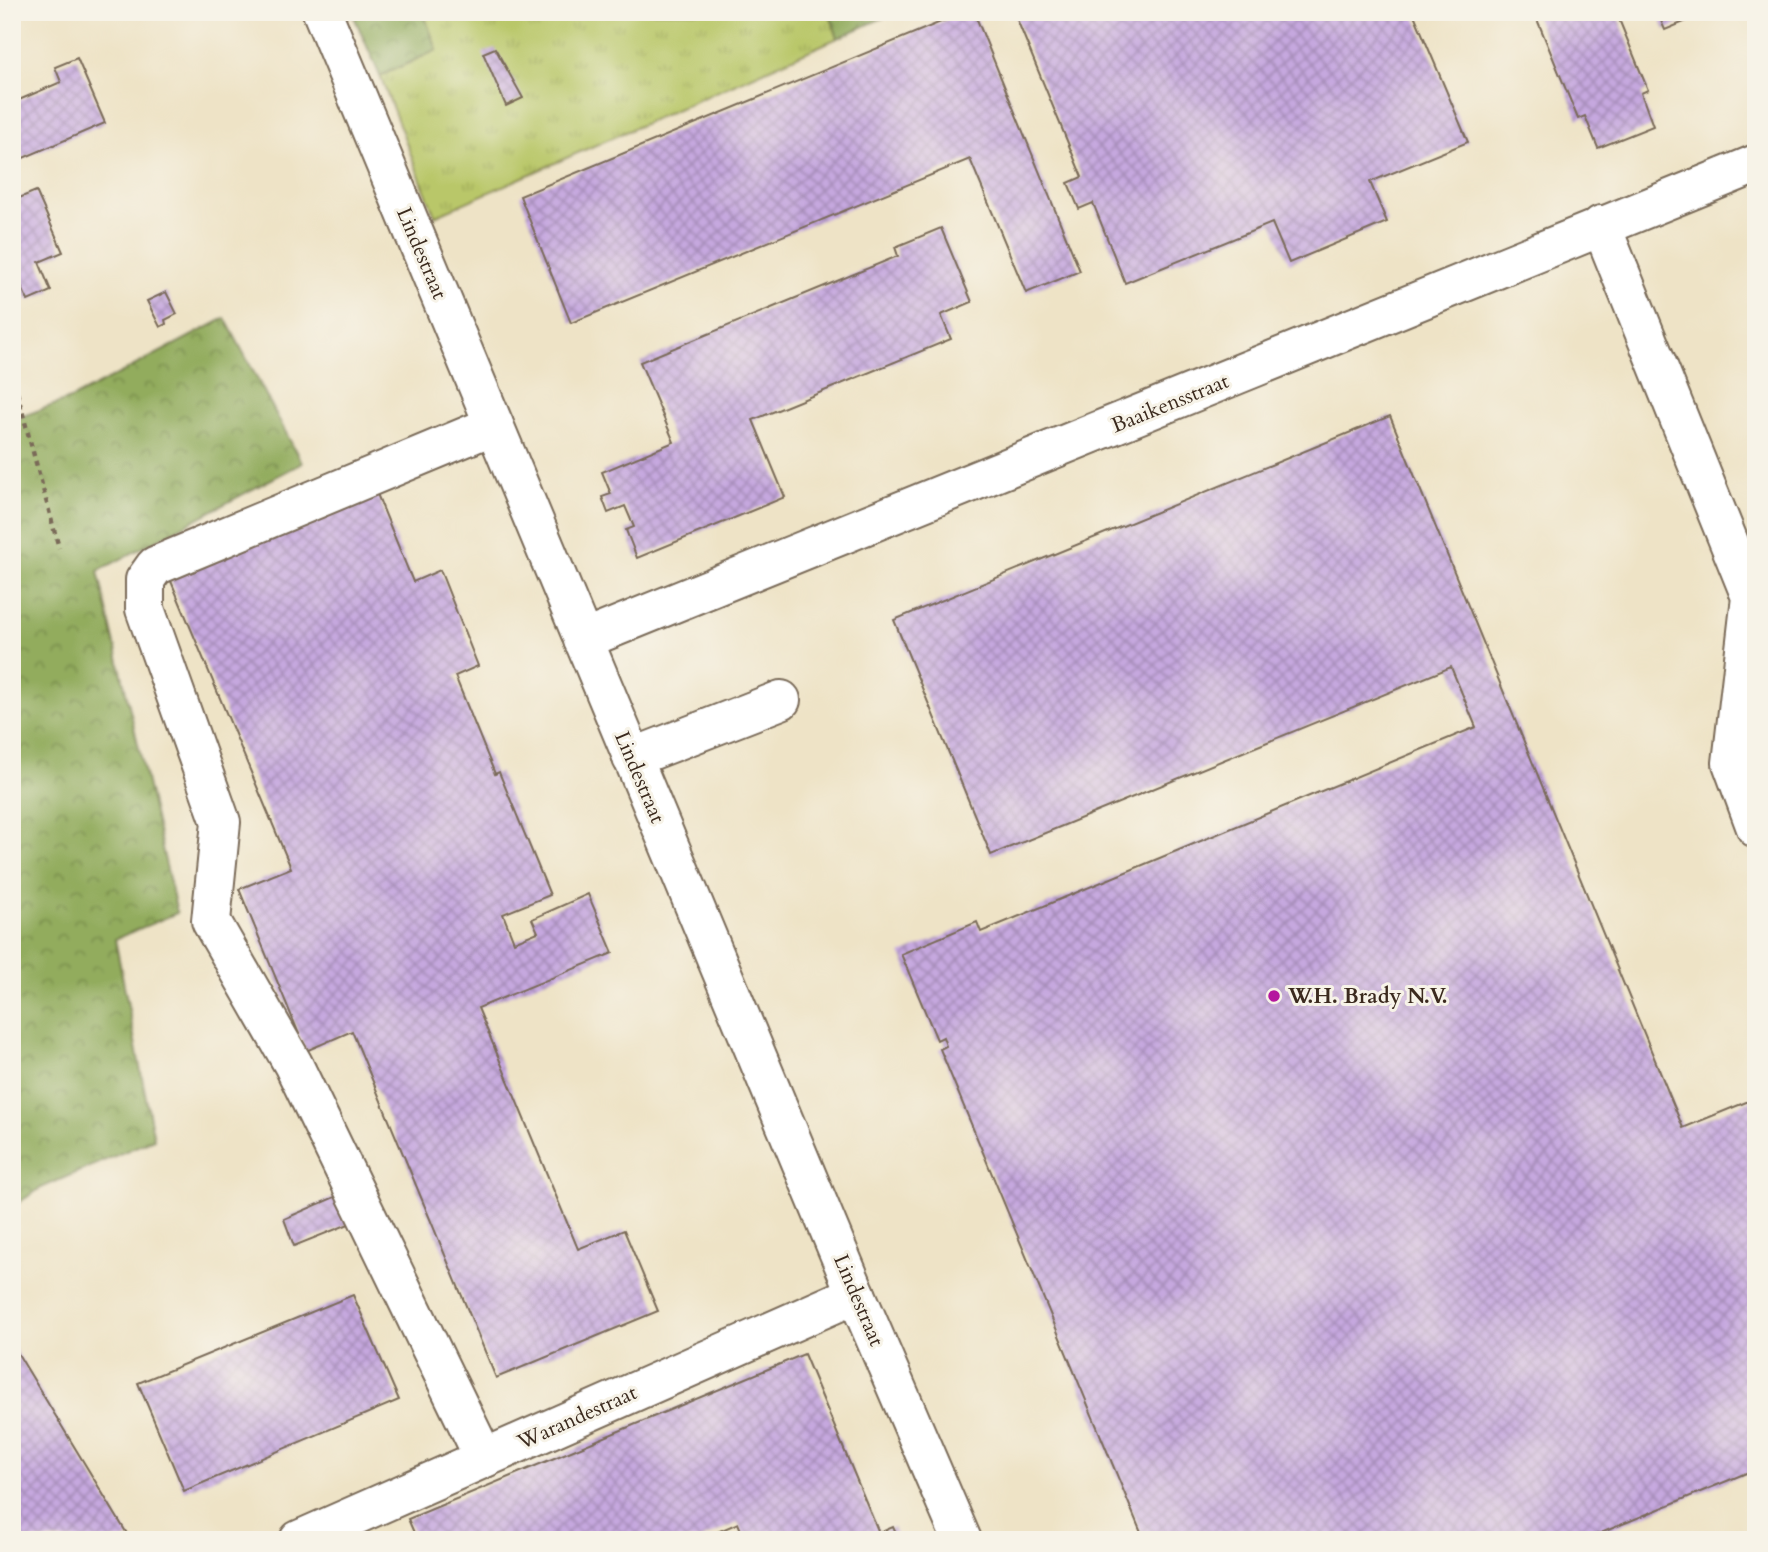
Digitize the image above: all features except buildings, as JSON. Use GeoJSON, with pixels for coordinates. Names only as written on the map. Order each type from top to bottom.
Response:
{"type":"FeatureCollection","features":[{"type":"Feature","properties":{"kind":"street","name":"Lindestraat"},"geometry":{"type":"LineString","coordinates":[[322,12],[856,1294],[962,1540]]}},
{"type":"Feature","properties":{"kind":"street","name":"Baaikensstraat"},"geometry":{"type":"LineString","coordinates":[[583,640],[986,479],[1601,225],[1756,164]]}},
{"type":"Feature","properties":{"kind":"street"},"geometry":{"type":"LineString","coordinates":[[1601,225],[1751,597],[1732,763],[1756,828]]}},
{"type":"Feature","properties":{"kind":"street"},"geometry":{"type":"LineString","coordinates":[[484,1458],[293,1064],[211,921],[221,822],[145,609],[145,580],[155,566],[494,425]]}},
{"type":"Feature","properties":{"kind":"street"},"geometry":{"type":"LineString","coordinates":[[632,758],[781,700]]}},
{"type":"Feature","properties":{"kind":"street","name":"Warandestraat"},"geometry":{"type":"LineString","coordinates":[[299,1540],[344,1531],[484,1458],[856,1294]]}},
{"type":"Feature","properties":{"kind":"path"},"geometry":{"type":"LineString","coordinates":[[12,374],[59,548]]}},
{"type":"Feature","properties":{"kind":"green space"},"geometry":{"type":"Polygon","coordinates":[[[352,12],[423,12],[437,50],[380,76],[352,12]]]}},
{"type":"Feature","properties":{"kind":"green space"},"geometry":{"type":"Polygon","coordinates":[[[423,12],[829,12],[838,38],[435,216],[380,76],[437,50],[423,12]]]}},
{"type":"Feature","properties":{"kind":"green space"},"geometry":{"type":"Polygon","coordinates":[[[829,12],[896,12],[838,38],[829,12]]]}},
{"type":"Feature","properties":{"kind":"green space"},"geometry":{"type":"Polygon","coordinates":[[[225,318],[302,463],[98,571],[177,913],[115,939],[154,1139],[41,1188],[12,1207],[12,420],[73,398],[225,318]]]}},
{"type":"Feature","properties":{"kind":"place","name":"W.H. Brady N.V."},"geometry":{"type":"Point","coordinates":[1274,996]}}]}
